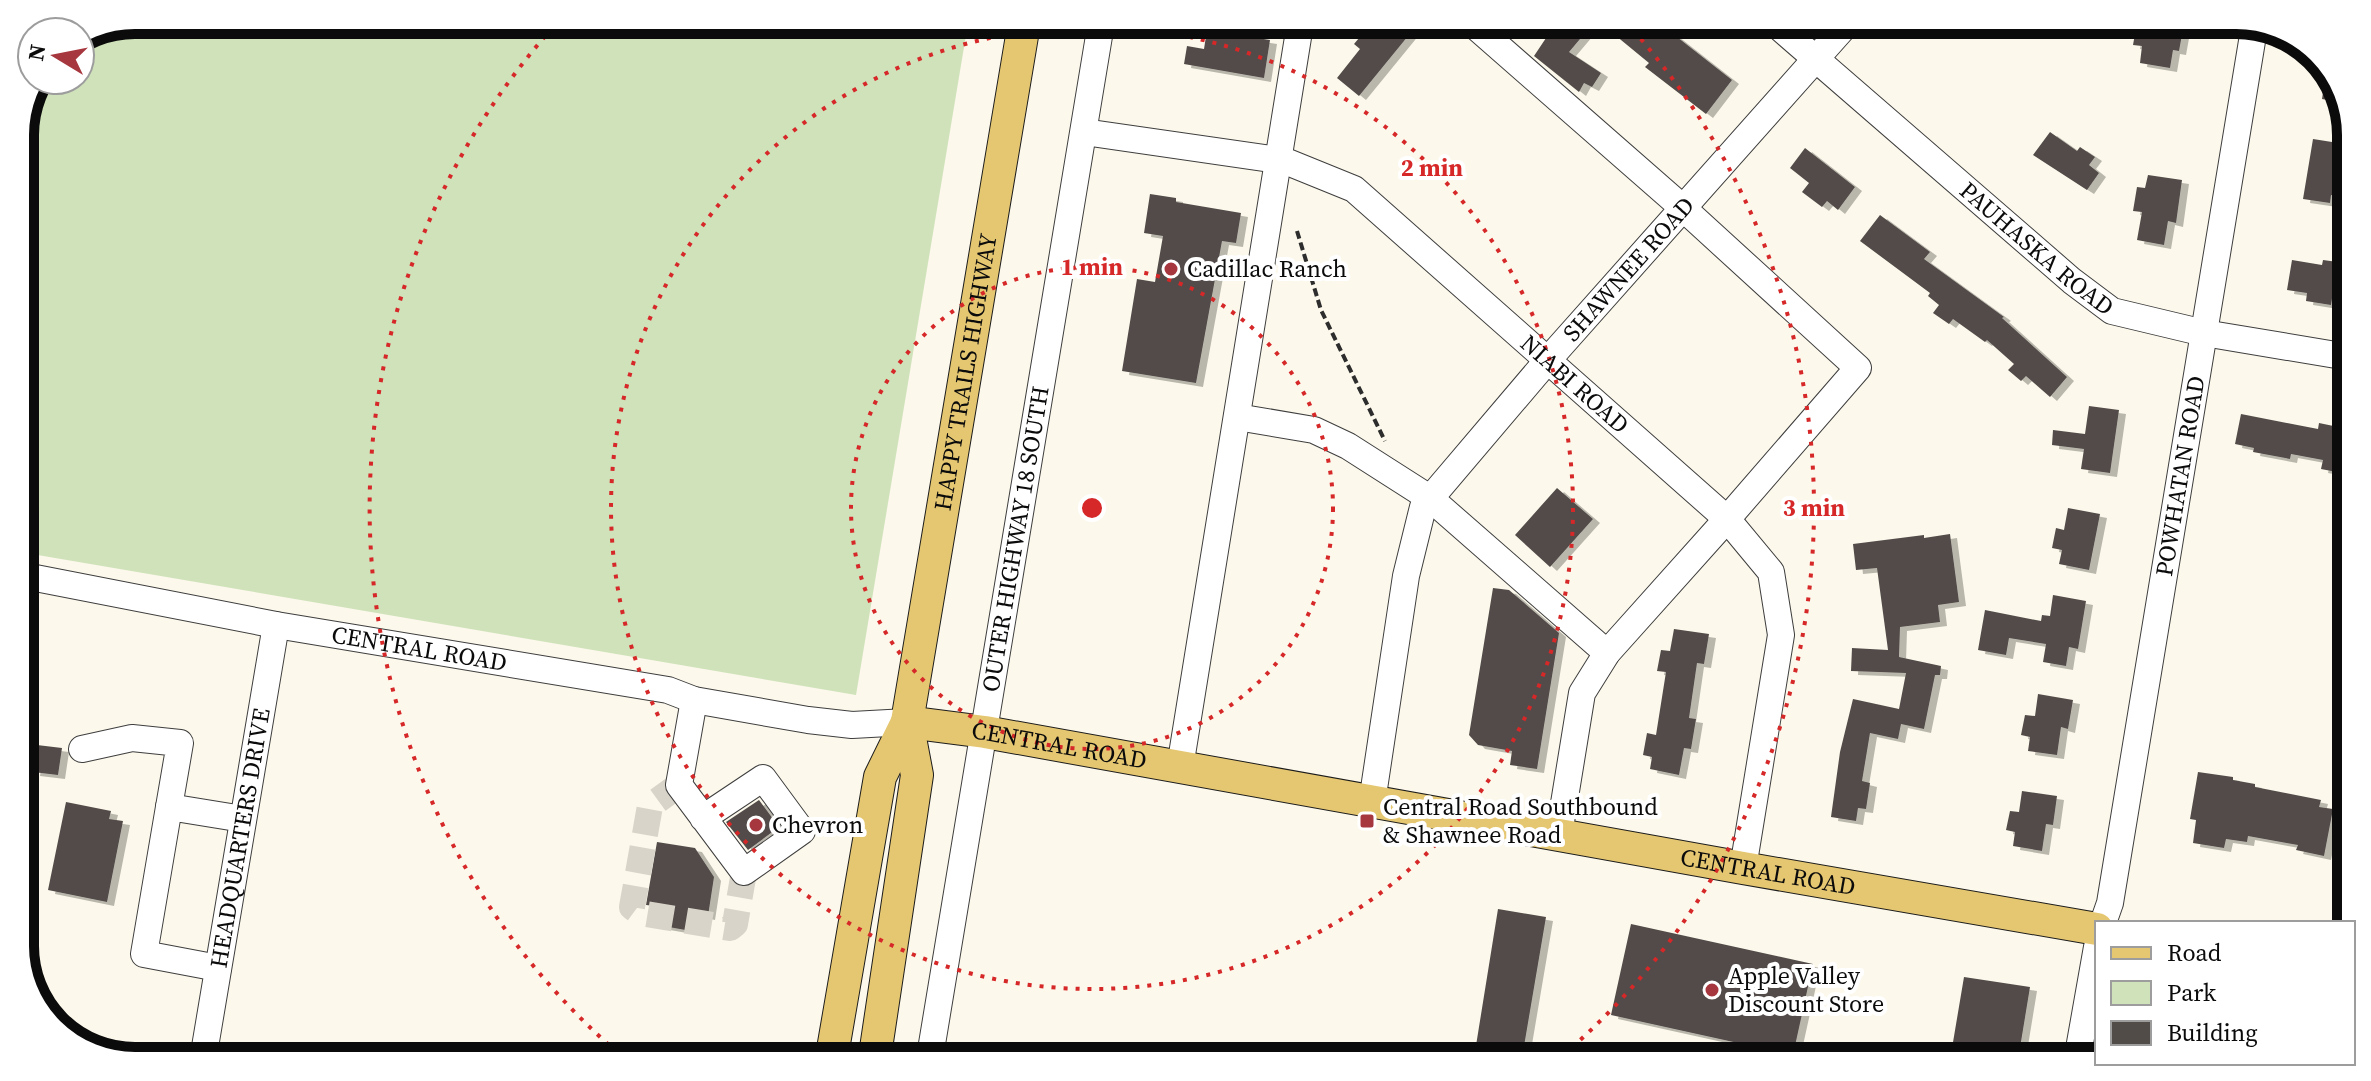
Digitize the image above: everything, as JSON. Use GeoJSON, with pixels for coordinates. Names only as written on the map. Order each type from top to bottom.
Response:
{"type":"FeatureCollection","features":[{"type":"Feature","properties":{"kind":"main road","name":"HAPPY TRAILS HIGHWAY"},"geometry":{"type":"LineString","coordinates":[[833,1047],[880,777],[907,722],[1022,34]]}},
{"type":"Feature","properties":{"kind":"main road","name":"HAPPY TRAILS HIGHWAY"},"geometry":{"type":"LineString","coordinates":[[876,1047],[917,775],[907,722]]}},
{"type":"Feature","properties":{"kind":"main road","name":"CENTRAL ROAD"},"geometry":{"type":"LineString","coordinates":[[907,722],[985,732],[2095,929]]}},
{"type":"Feature","properties":{"kind":"street","name":"OUTER HIGHWAY 18 SOUTH"},"geometry":{"type":"LineString","coordinates":[[932,1047],[1099,34]]}},
{"type":"Feature","properties":{"kind":"street"},"geometry":{"type":"LineString","coordinates":[[1180,767],[1299,34]]}},
{"type":"Feature","properties":{"kind":"street"},"geometry":{"type":"LineString","coordinates":[[1484,34],[1684,209],[1858,368],[1607,653],[1582,693],[1559,834]]}},
{"type":"Feature","properties":{"kind":"street","name":"PAUHASKA ROAD"},"geometry":{"type":"LineString","coordinates":[[1787,34],[2072,281],[2112,311],[2204,333],[2337,355]]}},
{"type":"Feature","properties":{"kind":"street","name":"SHAWNEE ROAD"},"geometry":{"type":"LineString","coordinates":[[1372,802],[1406,576],[1423,507],[1547,361],[1838,34]]}},
{"type":"Feature","properties":{"kind":"street","name":"POWHATAN ROAD"},"geometry":{"type":"LineString","coordinates":[[2104,921],[2110,903],[2253,36]]}},
{"type":"Feature","properties":{"kind":"street","name":"NIABI ROAD"},"geometry":{"type":"LineString","coordinates":[[1084,132],[1278,160],[1354,189],[1727,519],[1771,572],[1781,635],[1743,868]]}},
{"type":"Feature","properties":{"kind":"street"},"geometry":{"type":"LineString","coordinates":[[1237,417],[1314,430],[1348,446],[1431,499],[1607,653]]}},
{"type":"Feature","properties":{"kind":"street","name":"CENTRAL ROAD"},"geometry":{"type":"LineString","coordinates":[[34,578],[276,625],[668,690],[694,700],[852,725],[907,722]]}},
{"type":"Feature","properties":{"kind":"street","name":"HEADQUARTERS DRIVE"},"geometry":{"type":"LineString","coordinates":[[205,1047],[276,625]]}},
{"type":"Feature","properties":{"kind":"street"},"geometry":{"type":"LineString","coordinates":[[694,700],[679,785],[703,818]]}},
{"type":"Feature","properties":{"kind":"street"},"geometry":{"type":"LineString","coordinates":[[82,749],[132,738],[180,743],[144,954],[218,968]]}},
{"type":"Feature","properties":{"kind":"street"},"geometry":{"type":"LineString","coordinates":[[169,807],[243,819]]}},
{"type":"Feature","properties":{"kind":"street"},"geometry":{"type":"LineString","coordinates":[[2079,1047],[2095,958]]}},
{"type":"Feature","properties":{"kind":"path"},"geometry":{"type":"LineString","coordinates":[[1297,231],[1321,310],[1386,443]]}},
{"type":"Feature","properties":{"kind":"green space"},"geometry":{"type":"Polygon","coordinates":[[[966,34],[856,695],[34,554],[34,129],[42,96],[96,96],[96,42],[122,35],[966,34]]]}},
{"type":"Feature","properties":{"kind":"building"},"geometry":{"type":"Polygon","coordinates":[[[1206,34],[1232,34],[1270,40],[1264,78],[1184,64],[1187,46],[1204,49],[1206,34]]]}},
{"type":"Feature","properties":{"kind":"building"},"geometry":{"type":"Polygon","coordinates":[[[1362,34],[1410,34],[1359,96],[1337,78],[1360,49],[1354,44],[1362,34]]]}},
{"type":"Feature","properties":{"kind":"building"},"geometry":{"type":"Polygon","coordinates":[[[1549,34],[1584,34],[1569,52],[1601,73],[1592,87],[1584,83],[1579,92],[1534,56],[1549,34]]]}},
{"type":"Feature","properties":{"kind":"building"},"geometry":{"type":"Polygon","coordinates":[[[1614,34],[1673,34],[1732,80],[1706,114],[1645,67],[1649,63],[1614,34]]]}},
{"type":"Feature","properties":{"kind":"building"},"geometry":{"type":"Polygon","coordinates":[[[2135,34],[2182,34],[2179,51],[2173,50],[2170,68],[2140,63],[2142,46],[2133,45],[2135,34]]]}},
{"type":"Feature","properties":{"kind":"building"},"geometry":{"type":"Polygon","coordinates":[[[2324,85],[2331,101],[2322,99],[2324,85]]]}},
{"type":"Feature","properties":{"kind":"building"},"geometry":{"type":"Polygon","coordinates":[[[2050,132],[2077,151],[2080,147],[2095,157],[2089,165],[2099,173],[2087,190],[2033,155],[2050,132]]]}},
{"type":"Feature","properties":{"kind":"building"},"geometry":{"type":"Polygon","coordinates":[[[2313,139],[2337,143],[2337,196],[2331,195],[2330,203],[2303,199],[2313,139]]]}},
{"type":"Feature","properties":{"kind":"building"},"geometry":{"type":"Polygon","coordinates":[[[1805,148],[1855,187],[1838,210],[1827,201],[1822,207],[1802,192],[1809,183],[1790,168],[1805,148]]]}},
{"type":"Feature","properties":{"kind":"building"},"geometry":{"type":"Polygon","coordinates":[[[2148,175],[2182,180],[2176,223],[2168,221],[2164,245],[2137,240],[2142,212],[2133,211],[2137,187],[2145,188],[2148,175]]]}},
{"type":"Feature","properties":{"kind":"building"},"geometry":{"type":"Polygon","coordinates":[[[1150,194],[1176,198],[1176,202],[1241,213],[1236,243],[1222,241],[1196,383],[1122,371],[1137,279],[1155,282],[1163,236],[1144,233],[1150,194]]]}},
{"type":"Feature","properties":{"kind":"building"},"geometry":{"type":"Polygon","coordinates":[[[1880,215],[1930,252],[1924,259],[2004,317],[2067,377],[2050,397],[2026,376],[2021,381],[2008,370],[2014,364],[1987,340],[1985,342],[1953,319],[1949,324],[1933,313],[1939,305],[1928,296],[1930,293],[1860,241],[1880,215]]]}},
{"type":"Feature","properties":{"kind":"building"},"geometry":{"type":"Polygon","coordinates":[[[2292,260],[2322,265],[2323,260],[2337,262],[2337,293],[2333,292],[2331,305],[2306,301],[2307,293],[2287,290],[2292,260]]]}},
{"type":"Feature","properties":{"kind":"building"},"geometry":{"type":"Polygon","coordinates":[[[2089,406],[2119,410],[2110,473],[2081,469],[2084,449],[2052,445],[2053,430],[2085,434],[2089,406]]]}},
{"type":"Feature","properties":{"kind":"building"},"geometry":{"type":"Polygon","coordinates":[[[2241,414],[2318,429],[2319,423],[2337,427],[2337,472],[2321,469],[2323,460],[2291,454],[2290,459],[2253,452],[2254,448],[2235,444],[2241,414]]]}},
{"type":"Feature","properties":{"kind":"building"},"geometry":{"type":"Polygon","coordinates":[[[1557,488],[1593,519],[1550,567],[1515,535],[1557,488]]]}},
{"type":"Feature","properties":{"kind":"building"},"geometry":{"type":"Polygon","coordinates":[[[2068,508],[2100,514],[2089,570],[2059,564],[2062,550],[2052,548],[2056,528],[2064,530],[2068,508]]]}},
{"type":"Feature","properties":{"kind":"building"},"geometry":{"type":"Polygon","coordinates":[[[1950,534],[1959,602],[1938,605],[1940,622],[1900,627],[1899,657],[1941,666],[1940,675],[1935,675],[1924,729],[1901,724],[1898,739],[1870,733],[1862,781],[1870,783],[1866,809],[1858,808],[1856,821],[1831,817],[1840,752],[1853,699],[1899,709],[1906,673],[1851,671],[1852,648],[1888,650],[1877,568],[1856,570],[1853,544],[1950,534]]]}},
{"type":"Feature","properties":{"kind":"building"},"geometry":{"type":"Polygon","coordinates":[[[1493,588],[1509,590],[1559,633],[1537,769],[1510,765],[1512,751],[1478,745],[1469,735],[1493,588]]]}},
{"type":"Feature","properties":{"kind":"building"},"geometry":{"type":"Polygon","coordinates":[[[2053,595],[2086,601],[2078,649],[2069,647],[2066,666],[2043,662],[2046,644],[2009,638],[2006,655],[1978,650],[1985,610],[2041,621],[2042,615],[2050,616],[2053,595]]]}},
{"type":"Feature","properties":{"kind":"building"},"geometry":{"type":"Polygon","coordinates":[[[1674,629],[1709,634],[1704,664],[1697,663],[1689,718],[1696,719],[1691,749],[1684,748],[1679,775],[1650,769],[1652,757],[1643,755],[1647,733],[1656,735],[1666,672],[1657,671],[1661,650],[1670,651],[1674,629]]]}},
{"type":"Feature","properties":{"kind":"building"},"geometry":{"type":"Polygon","coordinates":[[[2038,694],[2073,700],[2068,729],[2061,727],[2057,755],[2028,751],[2030,737],[2021,735],[2025,715],[2035,716],[2038,694]]]}},
{"type":"Feature","properties":{"kind":"building"},"geometry":{"type":"Polygon","coordinates":[[[37,745],[62,748],[58,775],[34,772],[37,745]]]}},
{"type":"Feature","properties":{"kind":"building"},"geometry":{"type":"Polygon","coordinates":[[[2198,772],[2233,777],[2233,780],[2255,784],[2255,787],[2321,800],[2319,807],[2333,809],[2324,856],[2296,850],[2298,845],[2248,836],[2247,842],[2226,839],[2224,848],[2193,843],[2196,820],[2190,819],[2198,772]]]}},
{"type":"Feature","properties":{"kind":"building"},"geometry":{"type":"Polygon","coordinates":[[[2022,791],[2057,796],[2053,825],[2046,824],[2042,851],[2013,846],[2015,832],[2006,830],[2010,811],[2019,812],[2022,791]]]}},
{"type":"Feature","properties":{"kind":"building","name":"Chevron"},"geometry":{"type":"Polygon","coordinates":[[[759,800],[779,827],[748,850],[726,822],[759,800]]]}},
{"type":"Feature","properties":{"kind":"building"},"geometry":{"type":"Polygon","coordinates":[[[66,802],[111,811],[109,819],[123,821],[107,902],[48,890],[66,802]]]}},
{"type":"Feature","properties":{"kind":"building"},"geometry":{"type":"Polygon","coordinates":[[[657,842],[695,848],[714,877],[708,916],[694,913],[691,931],[652,924],[655,906],[646,905],[657,842]]]}},
{"type":"Feature","properties":{"kind":"building"},"geometry":{"type":"Polygon","coordinates":[[[1498,909],[1546,917],[1524,1047],[1476,1047],[1498,909]]]}},
{"type":"Feature","properties":{"kind":"building","name":"Apple Valley Discount Store"},"geometry":{"type":"Polygon","coordinates":[[[1631,924],[1813,964],[1795,1047],[1757,1047],[1611,1015],[1631,924]]]}},
{"type":"Feature","properties":{"kind":"building"},"geometry":{"type":"Polygon","coordinates":[[[1964,977],[2030,987],[2020,1047],[1952,1047],[1964,977]]]}},
{"type":"Feature","properties":{"kind":"tunnel"},"geometry":{"type":"LineString","coordinates":[[679,785],[650,806],[632,907],[640,913],[730,928],[735,924],[744,872]]}},
{"type":"Feature","properties":{"kind":"place","name":"Cadillac Ranch"},"geometry":{"type":"Point","coordinates":[1171,269]}},
{"type":"Feature","properties":{"kind":"place","name":"Central Road Southbound & Shawnee Road"},"geometry":{"type":"Point","coordinates":[1367,821]}},
{"type":"Feature","properties":{"kind":"place","name":"Chevron"},"geometry":{"type":"Point","coordinates":[756,825]}},
{"type":"Feature","properties":{"kind":"place","name":"Apple Valley Discount Store"},"geometry":{"type":"Point","coordinates":[1712,990]}}]}
